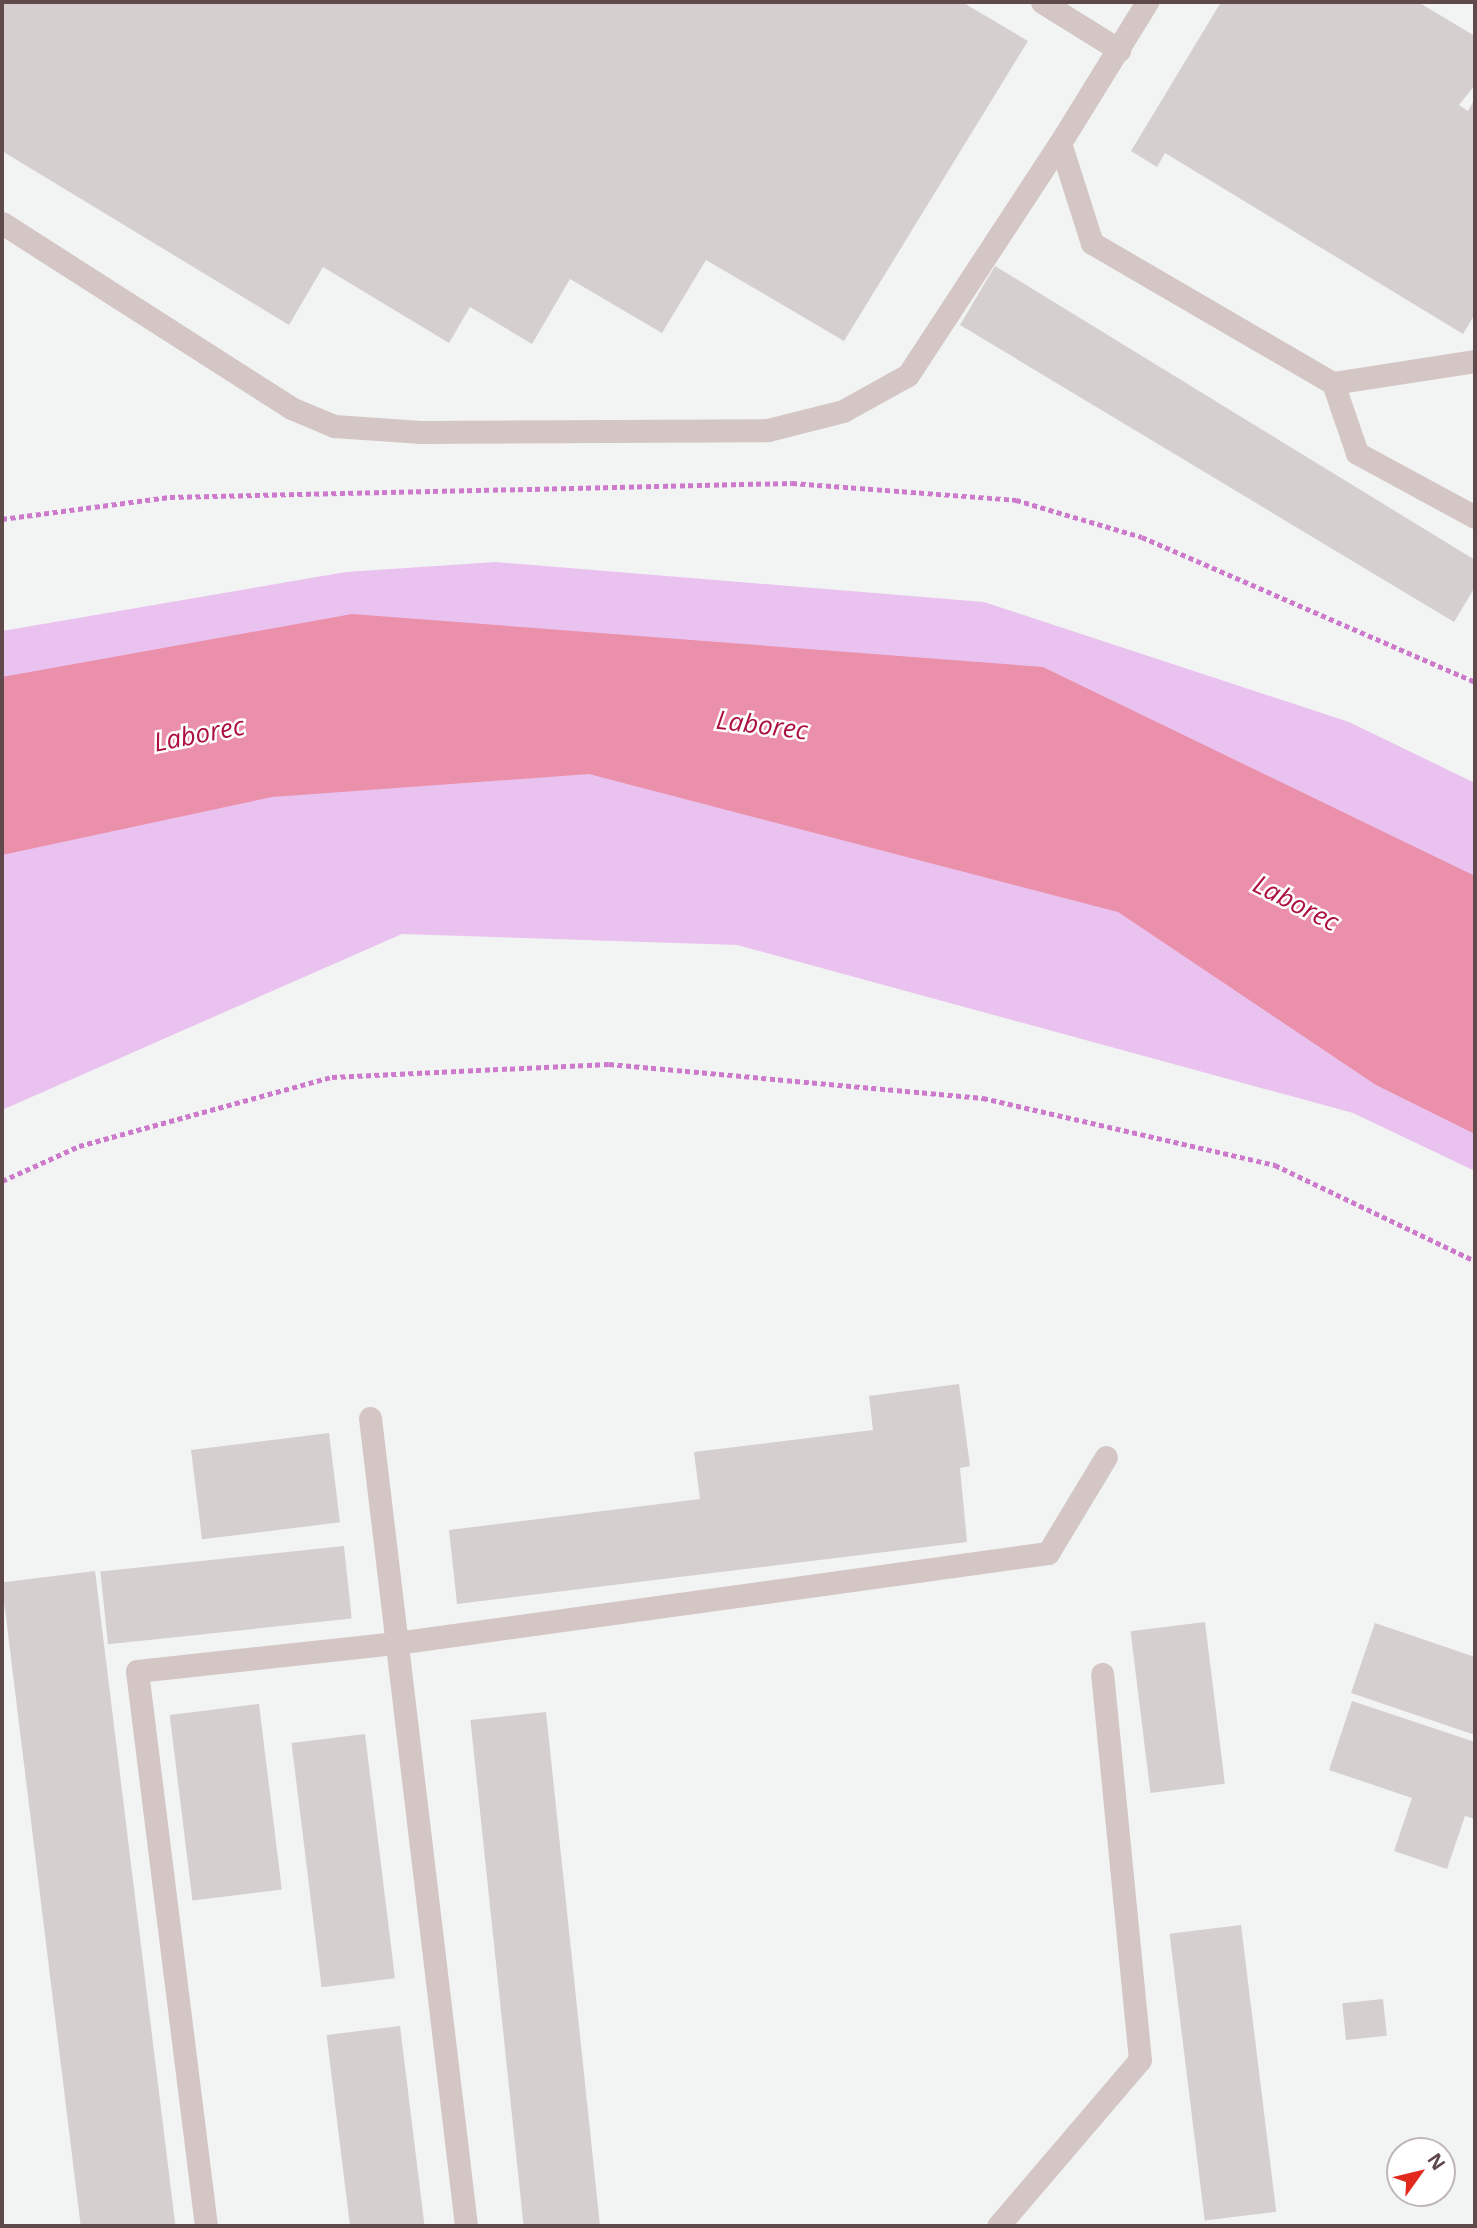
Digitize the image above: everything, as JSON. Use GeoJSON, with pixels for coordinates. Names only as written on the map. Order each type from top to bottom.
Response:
{"type":"FeatureCollection","features":[{"type":"Feature","properties":{"kind":"lane"},"geometry":{"type":"LineString","coordinates":[[1042,2],[1119,50]]}},
{"type":"Feature","properties":{"kind":"lane"},"geometry":{"type":"LineString","coordinates":[[2,223],[291,408],[334,426],[421,432],[768,430],[843,411],[908,375],[1060,143],[1147,2]]}},
{"type":"Feature","properties":{"kind":"lane"},"geometry":{"type":"LineString","coordinates":[[1060,143],[1092,243],[1333,383],[1475,361]]}},
{"type":"Feature","properties":{"kind":"lane"},"geometry":{"type":"LineString","coordinates":[[1333,383],[1357,453],[1475,517]]}},
{"type":"Feature","properties":{"kind":"lane"},"geometry":{"type":"LineString","coordinates":[[370,1418],[466,2226]]}},
{"type":"Feature","properties":{"kind":"lane"},"geometry":{"type":"LineString","coordinates":[[206,2226],[137,1671],[396,1643],[1048,1553],[1106,1457]]}},
{"type":"Feature","properties":{"kind":"lane"},"geometry":{"type":"LineString","coordinates":[[999,2226],[1140,2060],[1102,1674]]}},
{"type":"Feature","properties":{"kind":"path"},"geometry":{"type":"LineString","coordinates":[[2,519],[170,497],[792,483],[1016,500],[1142,537],[1475,682]]}},
{"type":"Feature","properties":{"kind":"path"},"geometry":{"type":"LineString","coordinates":[[2,1181],[79,1146],[332,1077],[609,1064],[997,1101],[1275,1165],[1475,1261]]}},
{"type":"Feature","properties":{"kind":"shaded area"},"geometry":{"type":"Polygon","coordinates":[[[496,562],[984,602],[1349,722],[1475,783],[1475,1171],[1353,1113],[737,945],[402,934],[2,1110],[2,631],[346,572],[496,562]]]}},
{"type":"Feature","properties":{"kind":"water","name":"Laborec"},"geometry":{"type":"Polygon","coordinates":[[[352,614],[1043,667],[1475,876],[1475,1134],[1376,1085],[1118,912],[589,774],[272,797],[2,855],[2,677],[352,614]]]}},
{"type":"Feature","properties":{"kind":"building"},"geometry":{"type":"Polygon","coordinates":[[[2,2],[962,2],[1028,41],[844,341],[706,260],[662,333],[570,279],[532,344],[470,307],[449,343],[323,267],[289,325],[2,151],[2,2]]]}},
{"type":"Feature","properties":{"kind":"building"},"geometry":{"type":"Polygon","coordinates":[[[1221,2],[1418,2],[1475,36],[1475,85],[1459,105],[1468,111],[1475,98],[1475,314],[1463,334],[1165,153],[1157,167],[1131,151],[1221,2]]]}},
{"type":"Feature","properties":{"kind":"building"},"geometry":{"type":"Polygon","coordinates":[[[995,266],[1475,560],[1475,587],[1454,622],[960,325],[995,266]]]}},
{"type":"Feature","properties":{"kind":"building"},"geometry":{"type":"Polygon","coordinates":[[[959,1384],[970,1466],[960,1468],[967,1542],[457,1604],[449,1530],[700,1499],[694,1452],[873,1430],[869,1396],[959,1384]]]}},
{"type":"Feature","properties":{"kind":"building"},"geometry":{"type":"Polygon","coordinates":[[[329,1433],[340,1522],[202,1539],[191,1450],[329,1433]]]}},
{"type":"Feature","properties":{"kind":"building"},"geometry":{"type":"Polygon","coordinates":[[[344,1546],[352,1619],[108,1644],[100,1572],[344,1546]]]}},
{"type":"Feature","properties":{"kind":"building"},"geometry":{"type":"Polygon","coordinates":[[[95,1571],[175,2226],[81,2226],[2,1585],[2,1582],[95,1571]]]}},
{"type":"Feature","properties":{"kind":"building"},"geometry":{"type":"Polygon","coordinates":[[[1205,1622],[1225,1784],[1150,1793],[1131,1631],[1205,1622]]]}},
{"type":"Feature","properties":{"kind":"building"},"geometry":{"type":"Polygon","coordinates":[[[1375,1623],[1475,1657],[1475,1735],[1351,1693],[1375,1623]]]}},
{"type":"Feature","properties":{"kind":"building"},"geometry":{"type":"Polygon","coordinates":[[[1352,1701],[1475,1742],[1475,1819],[1465,1816],[1447,1869],[1394,1851],[1412,1798],[1329,1770],[1352,1701]]]}},
{"type":"Feature","properties":{"kind":"building"},"geometry":{"type":"Polygon","coordinates":[[[259,1704],[282,1890],[192,1901],[170,1715],[259,1704]]]}},
{"type":"Feature","properties":{"kind":"building"},"geometry":{"type":"Polygon","coordinates":[[[546,1712],[600,2226],[524,2226],[470,1720],[546,1712]]]}},
{"type":"Feature","properties":{"kind":"building"},"geometry":{"type":"Polygon","coordinates":[[[365,1734],[395,1978],[322,1987],[292,1743],[365,1734]]]}},
{"type":"Feature","properties":{"kind":"building"},"geometry":{"type":"Polygon","coordinates":[[[1241,1925],[1276,2212],[1205,2221],[1170,1934],[1241,1925]]]}},
{"type":"Feature","properties":{"kind":"building"},"geometry":{"type":"Polygon","coordinates":[[[1383,1999],[1387,2036],[1346,2040],[1342,2003],[1383,1999]]]}},
{"type":"Feature","properties":{"kind":"building"},"geometry":{"type":"Polygon","coordinates":[[[400,2026],[424,2226],[350,2226],[327,2035],[400,2026]]]}}]}
